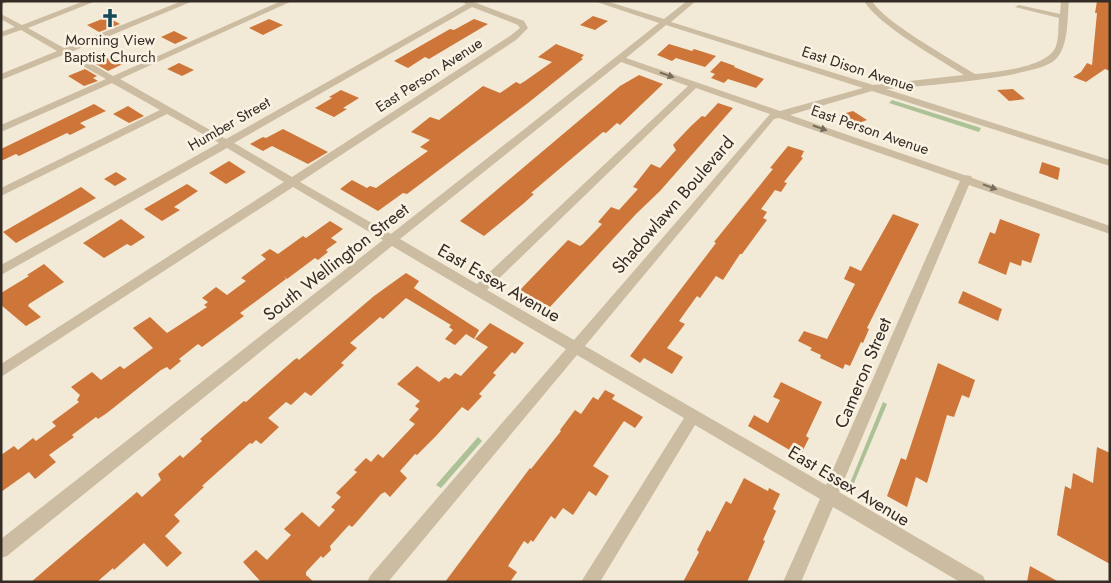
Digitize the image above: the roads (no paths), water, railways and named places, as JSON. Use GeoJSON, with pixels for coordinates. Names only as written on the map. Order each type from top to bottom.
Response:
{"type":"FeatureCollection","features":[{"type":"Feature","properties":{"kind":"street"},"geometry":{"type":"LineString","coordinates":[[1,2],[5,1]]}},
{"type":"Feature","properties":{"kind":"street"},"geometry":{"type":"LineString","coordinates":[[1,35],[92,1]]}},
{"type":"Feature","properties":{"kind":"street"},"geometry":{"type":"LineString","coordinates":[[1,77],[189,1]]}},
{"type":"Feature","properties":{"kind":"street"},"geometry":{"type":"LineString","coordinates":[[1,129],[288,1]]}},
{"type":"Feature","properties":{"kind":"street","name":"East Dison Avenue"},"geometry":{"type":"LineString","coordinates":[[598,1],[1110,163]]}},
{"type":"Feature","properties":{"kind":"street","name":"South Wellington Street"},"geometry":{"type":"LineString","coordinates":[[1,550],[692,1]]}},
{"type":"Feature","properties":{"kind":"street"},"geometry":{"type":"LineString","coordinates":[[868,1],[887,21],[974,77]]}},
{"type":"Feature","properties":{"kind":"street","name":"Shadowlawn Boulevard"},"geometry":{"type":"LineString","coordinates":[[376,582],[771,117],[872,88],[1022,70],[1047,61],[1060,46],[1065,1]]}},
{"type":"Feature","properties":{"kind":"street","name":"Humber Street"},"geometry":{"type":"LineString","coordinates":[[1,271],[468,3]]}},
{"type":"Feature","properties":{"kind":"street","name":"East Person Avenue"},"geometry":{"type":"LineString","coordinates":[[292,183],[513,38],[524,28],[521,23],[468,3]]}},
{"type":"Feature","properties":{"kind":"street"},"geometry":{"type":"LineString","coordinates":[[1019,7],[1063,17]]}},
{"type":"Feature","properties":{"kind":"street","name":"East Essex Avenue"},"geometry":{"type":"LineString","coordinates":[[1,16],[226,143],[977,582]]}},
{"type":"Feature","properties":{"kind":"street","name":"East Person Avenue"},"geometry":{"type":"LineString","coordinates":[[620,59],[967,178],[1110,230]]}},
{"type":"Feature","properties":{"kind":"street"},"geometry":{"type":"LineString","coordinates":[[478,290],[694,85]]}},
{"type":"Feature","properties":{"kind":"street"},"geometry":{"type":"LineString","coordinates":[[1,193],[167,110]]}},
{"type":"Feature","properties":{"kind":"street","name":"Cameron Street"},"geometry":{"type":"LineString","coordinates":[[792,582],[967,178]]}},
{"type":"Feature","properties":{"kind":"street"},"geometry":{"type":"LineString","coordinates":[[1,371],[292,183]]}},
{"type":"Feature","properties":{"kind":"street"},"geometry":{"type":"LineString","coordinates":[[590,582],[693,416]]}},
{"type":"Feature","properties":{"kind":"place","name":"Morning View Baptist Church"},"geometry":{"type":"Point","coordinates":[110,18]}}]}
